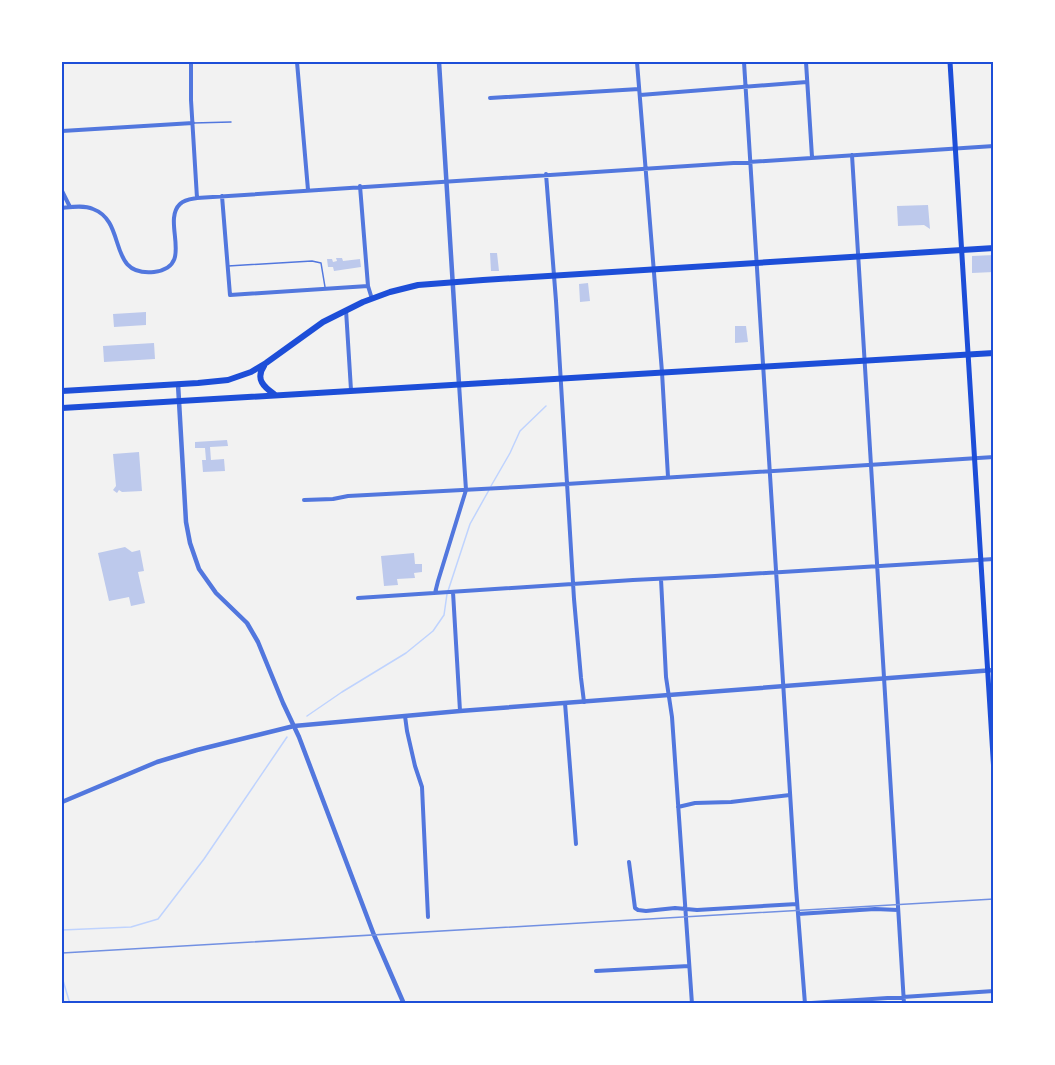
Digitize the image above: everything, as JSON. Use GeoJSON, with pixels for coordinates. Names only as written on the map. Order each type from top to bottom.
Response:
{"type":"FeatureCollection","features":[{"type":"Feature","properties":{"kind":"highway"},"geometry":{"type":"LineString","coordinates":[[62,391],[228,380],[251,372],[266,363],[323,322],[346,309],[372,298],[411,287],[554,275],[993,248]]}},
{"type":"Feature","properties":{"kind":"highway"},"geometry":{"type":"LineString","coordinates":[[62,408],[993,353]]}},
{"type":"Feature","properties":{"kind":"highway"},"geometry":{"type":"LineString","coordinates":[[266,363],[261,371],[260,379],[265,387],[275,395]]}},
{"type":"Feature","properties":{"kind":"main road"},"geometry":{"type":"LineString","coordinates":[[950,62],[981,560],[991,671],[993,773]]}},
{"type":"Feature","properties":{"kind":"street"},"geometry":{"type":"LineString","coordinates":[[191,62],[197,198]]}},
{"type":"Feature","properties":{"kind":"street"},"geometry":{"type":"LineString","coordinates":[[297,62],[308,190]]}},
{"type":"Feature","properties":{"kind":"street"},"geometry":{"type":"LineString","coordinates":[[435,593],[466,490],[439,62]]}},
{"type":"Feature","properties":{"kind":"street"},"geometry":{"type":"LineString","coordinates":[[637,62],[669,477]]}},
{"type":"Feature","properties":{"kind":"street"},"geometry":{"type":"LineString","coordinates":[[744,62],[805,1003]]}},
{"type":"Feature","properties":{"kind":"street"},"geometry":{"type":"LineString","coordinates":[[806,62],[812,157]]}},
{"type":"Feature","properties":{"kind":"street"},"geometry":{"type":"LineString","coordinates":[[640,95],[807,82]]}},
{"type":"Feature","properties":{"kind":"street"},"geometry":{"type":"LineString","coordinates":[[490,98],[639,89]]}},
{"type":"Feature","properties":{"kind":"street"},"geometry":{"type":"LineString","coordinates":[[62,131],[192,123]]}},
{"type":"Feature","properties":{"kind":"street"},"geometry":{"type":"LineString","coordinates":[[62,208],[92,208],[105,216],[113,229],[125,263],[138,272],[153,272],[167,267],[176,255],[174,218],[179,204],[197,198],[993,146]]}},
{"type":"Feature","properties":{"kind":"street"},"geometry":{"type":"LineString","coordinates":[[852,155],[904,1004]]}},
{"type":"Feature","properties":{"kind":"street"},"geometry":{"type":"LineString","coordinates":[[546,174],[566,484],[584,702]]}},
{"type":"Feature","properties":{"kind":"street"},"geometry":{"type":"LineString","coordinates":[[360,186],[368,286],[372,298]]}},
{"type":"Feature","properties":{"kind":"street"},"geometry":{"type":"LineString","coordinates":[[62,191],[70,207]]}},
{"type":"Feature","properties":{"kind":"street"},"geometry":{"type":"LineString","coordinates":[[222,196],[230,295],[368,286]]}},
{"type":"Feature","properties":{"kind":"street"},"geometry":{"type":"LineString","coordinates":[[346,309],[351,390]]}},
{"type":"Feature","properties":{"kind":"street"},"geometry":{"type":"LineString","coordinates":[[178,384],[186,522],[194,556],[216,594],[243,617],[252,628],[299,737],[404,1004]]}},
{"type":"Feature","properties":{"kind":"street"},"geometry":{"type":"LineString","coordinates":[[304,501],[348,496],[993,457]]}},
{"type":"Feature","properties":{"kind":"street"},"geometry":{"type":"LineString","coordinates":[[358,598],[993,559]]}},
{"type":"Feature","properties":{"kind":"street"},"geometry":{"type":"LineString","coordinates":[[661,579],[663,634],[672,717],[692,1004]]}},
{"type":"Feature","properties":{"kind":"street"},"geometry":{"type":"LineString","coordinates":[[452,592],[460,711]]}},
{"type":"Feature","properties":{"kind":"street"},"geometry":{"type":"LineString","coordinates":[[62,802],[157,762],[294,726],[460,711],[991,671]]}},
{"type":"Feature","properties":{"kind":"street"},"geometry":{"type":"LineString","coordinates":[[565,703],[576,844]]}},
{"type":"Feature","properties":{"kind":"street"},"geometry":{"type":"LineString","coordinates":[[405,716],[415,766],[422,787],[428,917]]}},
{"type":"Feature","properties":{"kind":"street"},"geometry":{"type":"LineString","coordinates":[[678,807],[790,795]]}},
{"type":"Feature","properties":{"kind":"street"},"geometry":{"type":"LineString","coordinates":[[629,862],[635,908],[638,910],[675,908],[898,910]]}},
{"type":"Feature","properties":{"kind":"street"},"geometry":{"type":"LineString","coordinates":[[596,971],[689,966]]}},
{"type":"Feature","properties":{"kind":"street"},"geometry":{"type":"LineString","coordinates":[[796,1004],[993,991]]}},
{"type":"Feature","properties":{"kind":"lane"},"geometry":{"type":"LineString","coordinates":[[192,123],[231,122]]}},
{"type":"Feature","properties":{"kind":"lane"},"geometry":{"type":"LineString","coordinates":[[227,266],[312,261],[321,263],[325,290]]}},
{"type":"Feature","properties":{"kind":"building"},"geometry":{"type":"Polygon","coordinates":[[[928,205],[930,229],[924,225],[898,226],[897,206],[928,205]]]}},
{"type":"Feature","properties":{"kind":"building"},"geometry":{"type":"Polygon","coordinates":[[[490,253],[497,253],[499,271],[491,271],[490,253]]]}},
{"type":"Feature","properties":{"kind":"building"},"geometry":{"type":"Polygon","coordinates":[[[994,255],[994,272],[972,273],[972,256],[994,255]]]}},
{"type":"Feature","properties":{"kind":"building"},"geometry":{"type":"Polygon","coordinates":[[[336,258],[342,258],[343,261],[360,259],[361,267],[334,271],[333,267],[328,267],[327,259],[332,259],[333,262],[337,261],[336,258]]]}},
{"type":"Feature","properties":{"kind":"building"},"geometry":{"type":"Polygon","coordinates":[[[588,283],[590,301],[580,302],[579,284],[588,283]]]}},
{"type":"Feature","properties":{"kind":"building"},"geometry":{"type":"Polygon","coordinates":[[[146,312],[146,325],[114,327],[113,314],[146,312]]]}},
{"type":"Feature","properties":{"kind":"building"},"geometry":{"type":"Polygon","coordinates":[[[735,326],[746,326],[748,342],[735,343],[735,326]]]}},
{"type":"Feature","properties":{"kind":"building"},"geometry":{"type":"Polygon","coordinates":[[[154,343],[155,359],[104,362],[103,346],[154,343]]]}},
{"type":"Feature","properties":{"kind":"building"},"geometry":{"type":"Polygon","coordinates":[[[227,440],[228,446],[210,447],[211,460],[224,459],[225,471],[203,472],[202,460],[206,460],[205,448],[195,448],[195,442],[227,440]]]}},
{"type":"Feature","properties":{"kind":"building"},"geometry":{"type":"Polygon","coordinates":[[[139,452],[142,491],[122,492],[119,490],[117,493],[113,490],[116,486],[113,454],[139,452]]]}},
{"type":"Feature","properties":{"kind":"building"},"geometry":{"type":"Polygon","coordinates":[[[125,547],[132,552],[140,550],[144,571],[138,572],[145,603],[131,606],[129,597],[109,601],[98,553],[125,547]]]}},
{"type":"Feature","properties":{"kind":"building"},"geometry":{"type":"Polygon","coordinates":[[[414,553],[415,564],[422,564],[422,572],[414,573],[415,578],[397,579],[398,585],[384,586],[381,556],[414,553]]]}},
{"type":"Feature","properties":{"kind":"waterway"},"geometry":{"type":"LineString","coordinates":[[491,486],[520,431],[546,406]]}},
{"type":"Feature","properties":{"kind":"waterway"},"geometry":{"type":"LineString","coordinates":[[307,716],[406,653],[433,631],[444,615],[447,594],[470,524],[489,490]]}},
{"type":"Feature","properties":{"kind":"waterway"},"geometry":{"type":"LineString","coordinates":[[62,930],[131,927],[158,919],[204,859],[287,737]]}},
{"type":"Feature","properties":{"kind":"waterway"},"geometry":{"type":"LineString","coordinates":[[62,977],[70,1004]]}},
{"type":"Feature","properties":{"kind":"railway"},"geometry":{"type":"LineString","coordinates":[[62,953],[994,899]]}}]}
